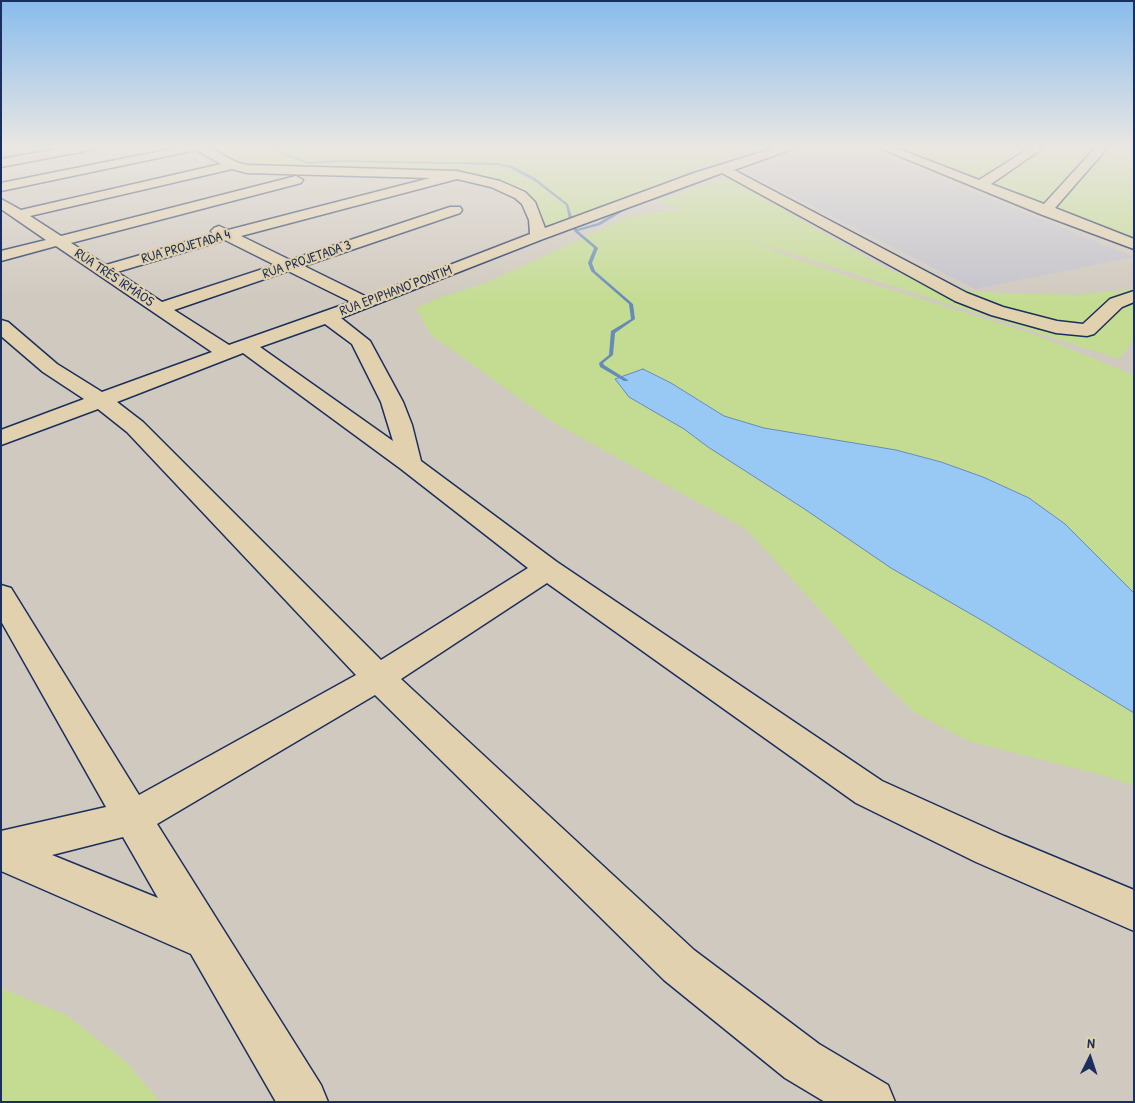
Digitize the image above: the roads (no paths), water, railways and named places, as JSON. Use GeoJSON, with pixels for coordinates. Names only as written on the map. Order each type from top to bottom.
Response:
{"type":"FeatureCollection","features":[{"type":"Feature","properties":{"kind":"street"},"geometry":{"type":"LineString","coordinates":[[16,215],[92,197]]}},
{"type":"Feature","properties":{"kind":"street"},"geometry":{"type":"LineString","coordinates":[[1,256],[229,197]]}},
{"type":"Feature","properties":{"kind":"street","name":"RUA PROJETADA 4"},"geometry":{"type":"LineString","coordinates":[[104,271],[226,235],[368,197]]}},
{"type":"Feature","properties":{"kind":"street"},"geometry":{"type":"LineString","coordinates":[[522,197],[528,202],[536,220],[538,236]]}},
{"type":"Feature","properties":{"kind":"street","name":"RUA EPIPHANO PONTIM"},"geometry":{"type":"LineString","coordinates":[[1,438],[237,349],[366,303],[641,197]]}},
{"type":"Feature","properties":{"kind":"street"},"geometry":{"type":"LineString","coordinates":[[774,197],[961,297],[997,311],[1056,327],[1087,330],[1093,327],[1116,303],[1134,296]]}},
{"type":"Feature","properties":{"kind":"street"},"geometry":{"type":"LineString","coordinates":[[1012,197],[1134,244]]}},
{"type":"Feature","properties":{"kind":"street"},"geometry":{"type":"LineString","coordinates":[[1045,210],[1056,197]]}},
{"type":"Feature","properties":{"kind":"street","name":"RUA TRÊS IRMÃOS"},"geometry":{"type":"LineString","coordinates":[[1,203],[16,215],[58,240],[159,309],[237,349],[348,419],[547,569],[869,792],[990,849],[1134,911]]}},
{"type":"Feature","properties":{"kind":"street"},"geometry":{"type":"LineString","coordinates":[[178,210],[366,303]]}},
{"type":"Feature","properties":{"kind":"street","name":"RUA PROJETADA 3"},"geometry":{"type":"LineString","coordinates":[[159,309],[455,210]]}},
{"type":"Feature","properties":{"kind":"street"},"geometry":{"type":"LineString","coordinates":[[328,317],[360,342],[401,424],[410,464]]}},
{"type":"Feature","properties":{"kind":"street"},"geometry":{"type":"LineString","coordinates":[[1,326],[50,368],[118,412],[135,427],[378,678],[679,965],[802,1061],[871,1102]]}},
{"type":"Feature","properties":{"kind":"street"},"geometry":{"type":"LineString","coordinates":[[348,419],[373,418],[394,408]]}},
{"type":"Feature","properties":{"kind":"street"},"geometry":{"type":"LineString","coordinates":[[1,850],[132,818],[378,678],[547,569]]}},
{"type":"Feature","properties":{"kind":"street"},"geometry":{"type":"LineString","coordinates":[[1,595],[132,818],[304,1102]]}},
{"type":"Feature","properties":{"kind":"street"},"geometry":{"type":"LineString","coordinates":[[1,850],[205,939]]}},
{"type":"Feature","properties":{"kind":"water"},"geometry":{"type":"Polygon","coordinates":[[[643,369],[671,383],[724,416],[764,428],[896,450],[941,462],[983,477],[1029,498],[1065,524],[1134,593],[1134,713],[983,621],[891,568],[803,508],[708,447],[684,429],[629,397],[615,379],[643,369]]]}},
{"type":"Feature","properties":{"kind":"waterway"},"geometry":{"type":"LineString","coordinates":[[557,197],[567,205],[572,224],[577,232],[596,248],[590,263],[593,271],[631,304],[633,319],[613,332],[611,355],[601,363],[602,366],[626,380]]}},
{"type":"Feature","properties":{"kind":"waterway"},"geometry":{"type":"LineString","coordinates":[[642,201],[657,197]]}},
{"type":"Feature","properties":{"kind":"waterway"},"geometry":{"type":"LineString","coordinates":[[576,230],[599,224],[631,205]]}}]}
